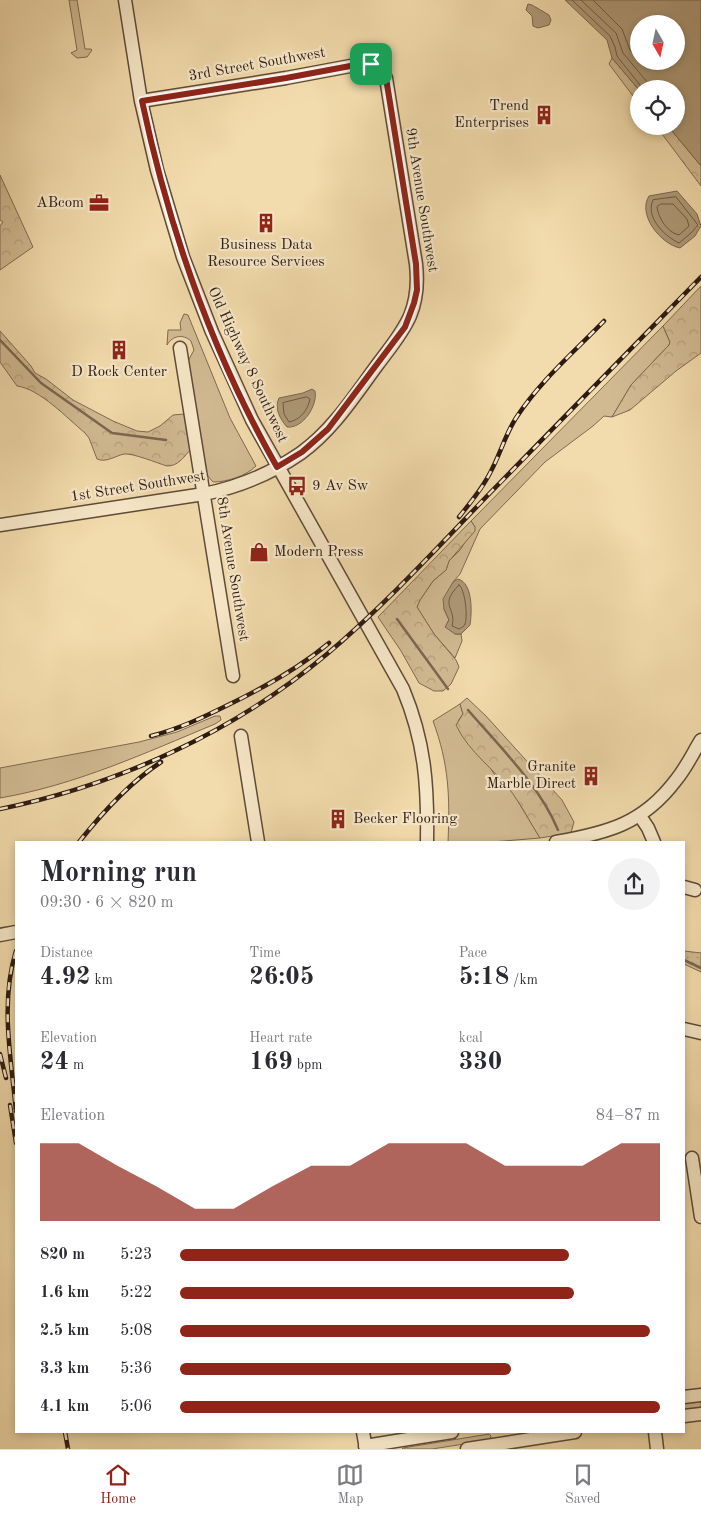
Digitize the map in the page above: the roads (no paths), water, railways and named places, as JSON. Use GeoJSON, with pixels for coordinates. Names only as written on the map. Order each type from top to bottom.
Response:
{"type":"FeatureCollection","features":[{"type":"Feature","properties":{"kind":"street","name":"Old Highway 8 Southwest"},"geometry":{"type":"LineString","coordinates":[[125,0],[142,101],[163,192],[196,293],[252,420],[403,689],[414,716],[422,746],[428,796],[427,841]]}},
{"type":"Feature","properties":{"kind":"street","name":"3rd Street Southwest"},"geometry":{"type":"LineString","coordinates":[[142,101],[361,64],[371,64],[377,68]]}},
{"type":"Feature","properties":{"kind":"street","name":"9th Avenue Southwest"},"geometry":{"type":"LineString","coordinates":[[277,467],[308,447],[333,423],[405,327],[414,303],[417,277],[416,264],[386,78],[377,68]]}},
{"type":"Feature","properties":{"kind":"street","name":"8th Avenue Southwest"},"geometry":{"type":"LineString","coordinates":[[180,348],[233,676]]}},
{"type":"Feature","properties":{"kind":"street","name":"1st Street Southwest"},"geometry":{"type":"LineString","coordinates":[[0,525],[204,494],[244,483],[277,467]]}},
{"type":"Feature","properties":{"kind":"street"},"geometry":{"type":"LineString","coordinates":[[241,736],[258,841]]}},
{"type":"Feature","properties":{"kind":"street"},"geometry":{"type":"LineString","coordinates":[[561,841],[607,831],[640,816],[665,794],[677,780],[701,740]]}},
{"type":"Feature","properties":{"kind":"street"},"geometry":{"type":"LineString","coordinates":[[640,816],[654,841]]}},
{"type":"Feature","properties":{"kind":"street"},"geometry":{"type":"LineString","coordinates":[[0,935],[15,932]]}},
{"type":"Feature","properties":{"kind":"street"},"geometry":{"type":"LineString","coordinates":[[685,1029],[701,1033]]}},
{"type":"Feature","properties":{"kind":"street"},"geometry":{"type":"LineString","coordinates":[[692,1158],[701,1217]]}},
{"type":"Feature","properties":{"kind":"street"},"geometry":{"type":"LineString","coordinates":[[685,1397],[701,1394]]}},
{"type":"Feature","properties":{"kind":"street"},"geometry":{"type":"LineString","coordinates":[[685,1416],[701,1414]]}},
{"type":"Feature","properties":{"kind":"street"},"geometry":{"type":"LineString","coordinates":[[363,1433],[365,1448],[393,1446],[448,1433]]}},
{"type":"Feature","properties":{"kind":"street"},"geometry":{"type":"LineString","coordinates":[[467,1449],[496,1438],[562,1433]]}},
{"type":"Feature","properties":{"kind":"street"},"geometry":{"type":"LineString","coordinates":[[655,1433],[657,1449]]}},
{"type":"Feature","properties":{"kind":"water"},"geometry":{"type":"Polygon","coordinates":[[[565,0],[701,0],[701,166],[675,135],[685,135],[685,80],[631,80],[612,58],[607,40],[565,0]]]}},
{"type":"Feature","properties":{"kind":"water"},"geometry":{"type":"Polygon","coordinates":[[[528,4],[549,15],[551,20],[549,25],[538,28],[533,26],[532,16],[526,10],[528,4]]]}},
{"type":"Feature","properties":{"kind":"water"},"geometry":{"type":"Polygon","coordinates":[[[677,191],[697,214],[701,226],[695,236],[680,248],[665,241],[659,235],[653,228],[646,212],[649,196],[677,191]]]}},
{"type":"Feature","properties":{"kind":"water"},"geometry":{"type":"Polygon","coordinates":[[[312,389],[315,391],[315,397],[312,409],[299,424],[287,427],[278,413],[279,398],[312,389]]]}},
{"type":"Feature","properties":{"kind":"water"},"geometry":{"type":"Polygon","coordinates":[[[458,579],[463,582],[469,592],[471,613],[470,625],[461,634],[455,634],[445,627],[449,620],[444,609],[443,599],[453,582],[458,579]]]}},
{"type":"Feature","properties":{"kind":"waterway"},"geometry":{"type":"LineString","coordinates":[[0,340],[41,383],[112,433],[166,440]]}},
{"type":"Feature","properties":{"kind":"waterway"},"geometry":{"type":"LineString","coordinates":[[397,619],[448,689]]}},
{"type":"Feature","properties":{"kind":"waterway"},"geometry":{"type":"LineString","coordinates":[[468,710],[530,782],[558,830]]}},
{"type":"Feature","properties":{"kind":"waterway"},"geometry":{"type":"LineString","coordinates":[[685,960],[701,968]]}},
{"type":"Feature","properties":{"kind":"railway"},"geometry":{"type":"LineString","coordinates":[[0,809],[88,786],[173,752],[253,708],[291,682],[327,654],[390,596],[701,277]]}},
{"type":"Feature","properties":{"kind":"railway"},"geometry":{"type":"LineString","coordinates":[[459,517],[487,479],[512,425],[525,404],[546,379],[604,321]]}},
{"type":"Feature","properties":{"kind":"railway"},"geometry":{"type":"LineString","coordinates":[[151,736],[191,722],[256,691],[294,669],[329,643]]}},
{"type":"Feature","properties":{"kind":"railway"},"geometry":{"type":"LineString","coordinates":[[80,841],[117,799],[138,779],[161,762]]}},
{"type":"Feature","properties":{"kind":"railway"},"geometry":{"type":"LineString","coordinates":[[15,955],[11,970],[8,1010],[8,1030],[15,1101]]}},
{"type":"Feature","properties":{"kind":"railway"},"geometry":{"type":"LineString","coordinates":[[0,1054],[6,1078]]}},
{"type":"Feature","properties":{"kind":"railway"},"geometry":{"type":"LineString","coordinates":[[10,1105],[15,1137]]}},
{"type":"Feature","properties":{"kind":"railway"},"geometry":{"type":"LineString","coordinates":[[65,1433],[68,1449]]}},
{"type":"Feature","properties":{"kind":"place","name":"Trend Enterprises"},"geometry":{"type":"Point","coordinates":[544,115]}},
{"type":"Feature","properties":{"kind":"place","name":"ABcom"},"geometry":{"type":"Point","coordinates":[99,203]}},
{"type":"Feature","properties":{"kind":"place","name":"Business Data Resource Services"},"geometry":{"type":"Point","coordinates":[266,223]}},
{"type":"Feature","properties":{"kind":"place","name":"D Rock Center"},"geometry":{"type":"Point","coordinates":[119,350]}},
{"type":"Feature","properties":{"kind":"place","name":"9 Av Sw"},"geometry":{"type":"Point","coordinates":[297,486]}},
{"type":"Feature","properties":{"kind":"place","name":"Modern Press"},"geometry":{"type":"Point","coordinates":[259,552]}},
{"type":"Feature","properties":{"kind":"place","name":"Granite Marble Direct"},"geometry":{"type":"Point","coordinates":[591,776]}},
{"type":"Feature","properties":{"kind":"place","name":"Becker Flooring"},"geometry":{"type":"Point","coordinates":[338,819]}}]}
